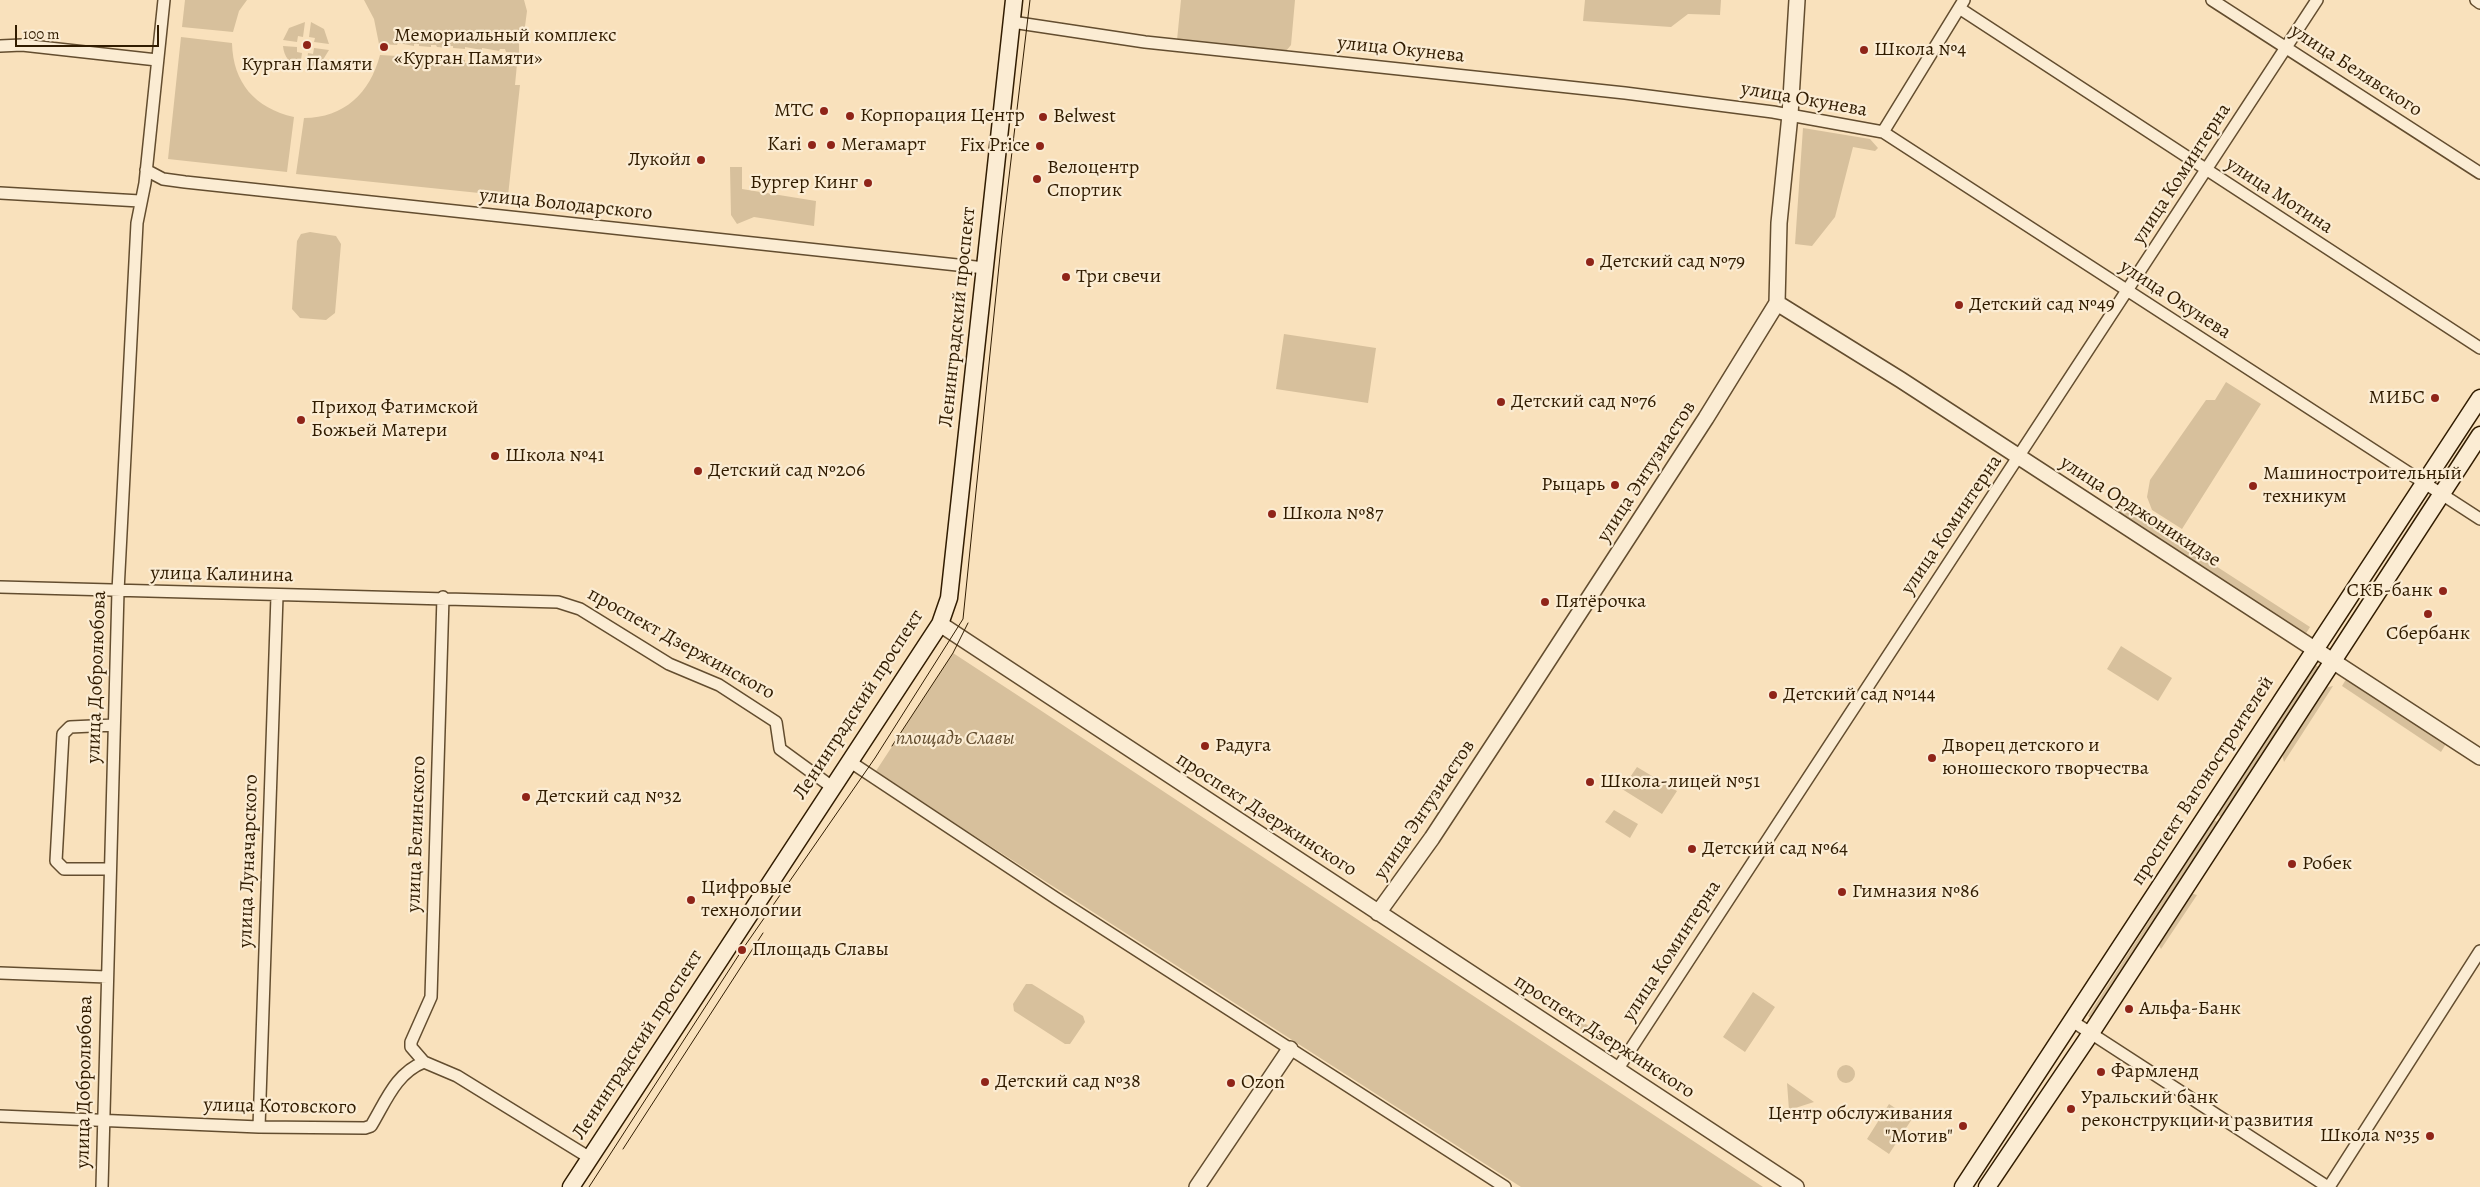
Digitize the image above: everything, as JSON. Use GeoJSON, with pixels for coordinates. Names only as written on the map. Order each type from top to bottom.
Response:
{"type":"FeatureCollection","features":[{"type":"Feature","properties":{"kind":"main road","name":"Ленинградский проспект"},"geometry":{"type":"LineString","coordinates":[[571,1187],[940,624],[949,598],[1014,0]]}},
{"type":"Feature","properties":{"kind":"main road","name":"проспект Вагоностроителей"},"geometry":{"type":"LineString","coordinates":[[1963,1187],[2423,482],[2480,398]]}},
{"type":"Feature","properties":{"kind":"main road"},"geometry":{"type":"LineString","coordinates":[[1987,1187],[2091,1033],[2480,436]]}},
{"type":"Feature","properties":{"kind":"street","name":"улица Добролюбова"},"geometry":{"type":"LineString","coordinates":[[102,1187],[118,591],[137,223],[146,170],[164,0]]}},
{"type":"Feature","properties":{"kind":"street"},"geometry":{"type":"LineString","coordinates":[[1778,303],[1779,223],[1790,115],[1796,0]]}},
{"type":"Feature","properties":{"kind":"street","name":"улица Белявского"},"geometry":{"type":"LineString","coordinates":[[2212,0],[2480,173]]}},
{"type":"Feature","properties":{"kind":"street","name":"улица Коминтерна"},"geometry":{"type":"LineString","coordinates":[[1617,1070],[1934,584],[2128,292],[2317,0]]}},
{"type":"Feature","properties":{"kind":"street"},"geometry":{"type":"LineString","coordinates":[[2476,0],[2480,2]]}},
{"type":"Feature","properties":{"kind":"street"},"geometry":{"type":"LineString","coordinates":[[1883,132],[1962,4]]}},
{"type":"Feature","properties":{"kind":"street","name":"улица Мотина"},"geometry":{"type":"LineString","coordinates":[[1962,4],[2206,170],[2480,348]]}},
{"type":"Feature","properties":{"kind":"street","name":"улица Окунева"},"geometry":{"type":"LineString","coordinates":[[1012,22],[1145,42],[1535,83],[1790,115],[1883,132],[2480,519]]}},
{"type":"Feature","properties":{"kind":"street"},"geometry":{"type":"LineString","coordinates":[[0,46],[22,45],[157,60]]}},
{"type":"Feature","properties":{"kind":"street","name":"улица Володарского"},"geometry":{"type":"LineString","coordinates":[[146,170],[163,180],[984,268]]}},
{"type":"Feature","properties":{"kind":"street"},"geometry":{"type":"LineString","coordinates":[[0,194],[140,201]]}},
{"type":"Feature","properties":{"kind":"street","name":"улица Орджоникидзе"},"geometry":{"type":"LineString","coordinates":[[1778,303],[2020,457],[2480,758]]}},
{"type":"Feature","properties":{"kind":"street","name":"улица Энтузиастов"},"geometry":{"type":"LineString","coordinates":[[1378,913],[1432,838],[1522,701],[1706,418],[1778,303]]}},
{"type":"Feature","properties":{"kind":"street","name":"улица Калинина"},"geometry":{"type":"LineString","coordinates":[[0,587],[277,596],[443,597]]}},
{"type":"Feature","properties":{"kind":"street","name":"улица Луначарского"},"geometry":{"type":"LineString","coordinates":[[259,1127],[277,596]]}},
{"type":"Feature","properties":{"kind":"street","name":"проспект Дзержинского"},"geometry":{"type":"LineString","coordinates":[[443,597],[558,602],[580,609],[669,664],[707,679],[734,694],[776,722],[780,749],[832,787]]}},
{"type":"Feature","properties":{"kind":"street","name":"улица Белинского"},"geometry":{"type":"LineString","coordinates":[[424,1062],[412,1047],[411,1042],[431,997],[443,597]]}},
{"type":"Feature","properties":{"kind":"street","name":"проспект Дзержинского"},"geometry":{"type":"LineString","coordinates":[[940,624],[1796,1187]]}},
{"type":"Feature","properties":{"kind":"street"},"geometry":{"type":"LineString","coordinates":[[110,869],[64,868],[56,861],[63,734],[70,727],[114,725]]}},
{"type":"Feature","properties":{"kind":"street"},"geometry":{"type":"LineString","coordinates":[[849,761],[1050,894],[1505,1187]]}},
{"type":"Feature","properties":{"kind":"street"},"geometry":{"type":"LineString","coordinates":[[2072,1021],[2329,1187],[2480,951]]}},
{"type":"Feature","properties":{"kind":"street"},"geometry":{"type":"LineString","coordinates":[[0,973],[107,977]]}},
{"type":"Feature","properties":{"kind":"street"},"geometry":{"type":"LineString","coordinates":[[1197,1187],[1290,1048]]}},
{"type":"Feature","properties":{"kind":"street"},"geometry":{"type":"LineString","coordinates":[[424,1062],[456,1076],[590,1158]]}},
{"type":"Feature","properties":{"kind":"street","name":"улица Котовского"},"geometry":{"type":"LineString","coordinates":[[0,1116],[259,1127],[365,1128],[371,1126],[399,1078],[411,1067],[424,1062]]}},
{"type":"Feature","properties":{"kind":"green space"},"geometry":{"type":"Polygon","coordinates":[[[185,0],[247,0],[239,11],[233,32],[182,27],[185,0]]]}},
{"type":"Feature","properties":{"kind":"green space"},"geometry":{"type":"Polygon","coordinates":[[[364,0],[524,0],[527,11],[524,34],[519,34],[519,53],[506,52],[505,49],[500,49],[499,51],[482,48],[482,50],[465,47],[465,49],[453,48],[453,46],[448,46],[448,48],[437,47],[436,45],[431,45],[431,47],[419,46],[419,44],[414,44],[414,46],[398,43],[397,45],[379,44],[374,19],[364,0]]]}},
{"type":"Feature","properties":{"kind":"green space"},"geometry":{"type":"Polygon","coordinates":[[[1181,0],[1295,0],[1291,45],[1286,51],[1177,40],[1181,0]]]}},
{"type":"Feature","properties":{"kind":"green space"},"geometry":{"type":"Polygon","coordinates":[[[1585,0],[1721,0],[1720,15],[1688,14],[1671,27],[1583,21],[1585,0]]]}},
{"type":"Feature","properties":{"kind":"green space"},"geometry":{"type":"Polygon","coordinates":[[[305,22],[303,37],[298,36],[297,42],[283,40],[289,28],[305,22]]]}},
{"type":"Feature","properties":{"kind":"green space"},"geometry":{"type":"Polygon","coordinates":[[[311,22],[324,29],[329,44],[314,42],[315,38],[309,37],[311,22]]]}},
{"type":"Feature","properties":{"kind":"green space"},"geometry":{"type":"Polygon","coordinates":[[[181,37],[232,43],[233,57],[237,70],[249,92],[268,107],[294,117],[287,172],[168,159],[181,37]]]}},
{"type":"Feature","properties":{"kind":"green space"},"geometry":{"type":"Polygon","coordinates":[[[283,46],[297,47],[297,52],[302,53],[300,67],[288,60],[283,46]]]}},
{"type":"Feature","properties":{"kind":"green space"},"geometry":{"type":"Polygon","coordinates":[[[314,48],[329,50],[321,63],[306,68],[308,53],[313,54],[314,48]]]}},
{"type":"Feature","properties":{"kind":"green space"},"geometry":{"type":"Polygon","coordinates":[[[380,55],[397,56],[398,58],[413,57],[418,60],[419,57],[431,58],[431,61],[436,61],[436,59],[448,60],[448,62],[465,60],[465,63],[482,62],[482,64],[499,62],[499,65],[505,66],[505,63],[517,64],[515,85],[520,85],[508,196],[296,174],[304,118],[331,114],[353,101],[370,81],[380,55]]]}},
{"type":"Feature","properties":{"kind":"green space"},"geometry":{"type":"Polygon","coordinates":[[[1803,128],[1870,139],[1878,148],[1875,151],[1853,147],[1835,217],[1812,246],[1795,244],[1803,128]]]}},
{"type":"Feature","properties":{"kind":"green space"},"geometry":{"type":"Polygon","coordinates":[[[730,167],[742,167],[742,189],[816,201],[814,226],[754,217],[737,224],[731,215],[730,167]]]}},
{"type":"Feature","properties":{"kind":"green space"},"geometry":{"type":"Polygon","coordinates":[[[310,232],[336,236],[341,244],[335,313],[326,320],[300,318],[292,309],[297,241],[301,234],[310,232]]]}},
{"type":"Feature","properties":{"kind":"green space"},"geometry":{"type":"Polygon","coordinates":[[[1284,334],[1376,348],[1368,403],[1276,389],[1284,334]]]}},
{"type":"Feature","properties":{"kind":"green space"},"geometry":{"type":"Polygon","coordinates":[[[2226,382],[2261,404],[2182,529],[2152,510],[2147,497],[2150,480],[2206,400],[2215,400],[2226,382]]]}},
{"type":"Feature","properties":{"kind":"green space"},"geometry":{"type":"Polygon","coordinates":[[[2117,502],[2310,627],[2305,635],[2112,510],[2117,502]]]}},
{"type":"Feature","properties":{"kind":"green space"},"geometry":{"type":"Polygon","coordinates":[[[2121,646],[2172,678],[2158,701],[2107,669],[2121,646]]]}},
{"type":"Feature","properties":{"kind":"green space","name":"площадь Славы"},"geometry":{"type":"Polygon","coordinates":[[[953,653],[1763,1187],[1521,1187],[956,824],[876,771],[953,653]]]}},
{"type":"Feature","properties":{"kind":"green space"},"geometry":{"type":"Polygon","coordinates":[[[2315,665],[2323,669],[2225,820],[2218,815],[2315,665]]]}},
{"type":"Feature","properties":{"kind":"green space"},"geometry":{"type":"Polygon","coordinates":[[[2348,676],[2447,742],[2441,752],[2342,686],[2348,676]]]}},
{"type":"Feature","properties":{"kind":"green space"},"geometry":{"type":"Polygon","coordinates":[[[2333,686],[2284,762],[2282,754],[2324,688],[2333,686]]]}},
{"type":"Feature","properties":{"kind":"green space"},"geometry":{"type":"Polygon","coordinates":[[[1637,767],[1677,791],[1662,814],[1622,789],[1637,767]]]}},
{"type":"Feature","properties":{"kind":"green space"},"geometry":{"type":"Polygon","coordinates":[[[1614,810],[1638,824],[1630,838],[1605,822],[1614,810]]]}},
{"type":"Feature","properties":{"kind":"green space"},"geometry":{"type":"Polygon","coordinates":[[[2214,820],[2222,825],[2095,1021],[2088,1016],[2214,820]]]}},
{"type":"Feature","properties":{"kind":"green space"},"geometry":{"type":"Polygon","coordinates":[[[2190,893],[2197,895],[2161,949],[2157,942],[2190,893]]]}},
{"type":"Feature","properties":{"kind":"green space"},"geometry":{"type":"Polygon","coordinates":[[[1026,984],[1032,984],[1083,1016],[1085,1022],[1070,1044],[1065,1044],[1014,1011],[1013,1004],[1026,984]]]}},
{"type":"Feature","properties":{"kind":"green space"},"geometry":{"type":"Polygon","coordinates":[[[1753,992],[1775,1007],[1745,1052],[1723,1037],[1753,992]]]}},
{"type":"Feature","properties":{"kind":"green space"},"geometry":{"type":"Polygon","coordinates":[[[1547,999],[1598,1032],[1591,1036],[1547,1007],[1547,999]]]}},
{"type":"Feature","properties":{"kind":"green space"},"geometry":{"type":"Polygon","coordinates":[[[1842,1065],[1850,1065],[1855,1070],[1853,1081],[1842,1083],[1837,1078],[1837,1070],[1842,1065]]]}},
{"type":"Feature","properties":{"kind":"green space"},"geometry":{"type":"Polygon","coordinates":[[[1787,1083],[1814,1102],[1789,1110],[1787,1083]]]}},
{"type":"Feature","properties":{"kind":"green space"},"geometry":{"type":"Polygon","coordinates":[[[1889,1104],[1912,1119],[1889,1154],[1867,1139],[1889,1104]]]}},
{"type":"Feature","properties":{"kind":"tram line"},"geometry":{"type":"LineString","coordinates":[[589,1187],[742,950],[875,758],[963,619],[1002,236],[1030,0]]}},
{"type":"Feature","properties":{"kind":"tram line"},"geometry":{"type":"LineString","coordinates":[[892,746],[953,653],[968,623]]}},
{"type":"Feature","properties":{"kind":"tram line"},"geometry":{"type":"LineString","coordinates":[[623,1149],[763,933]]}},
{"type":"Feature","properties":{"kind":"place","name":"Курган Памяти"},"geometry":{"type":"Point","coordinates":[307,45]}},
{"type":"Feature","properties":{"kind":"place","name":"Мемориальный комплекс «Курган Памяти»"},"geometry":{"type":"Point","coordinates":[384,47]}},
{"type":"Feature","properties":{"kind":"place","name":"Школа №4"},"geometry":{"type":"Point","coordinates":[1864,50]}},
{"type":"Feature","properties":{"kind":"place","name":"МТС"},"geometry":{"type":"Point","coordinates":[824,111]}},
{"type":"Feature","properties":{"kind":"place","name":"Корпорация Центр"},"geometry":{"type":"Point","coordinates":[850,116]}},
{"type":"Feature","properties":{"kind":"place","name":"Belwest"},"geometry":{"type":"Point","coordinates":[1043,117]}},
{"type":"Feature","properties":{"kind":"place","name":"Kari"},"geometry":{"type":"Point","coordinates":[812,145]}},
{"type":"Feature","properties":{"kind":"place","name":"Мегамарт"},"geometry":{"type":"Point","coordinates":[831,145]}},
{"type":"Feature","properties":{"kind":"place","name":"Fix Price"},"geometry":{"type":"Point","coordinates":[1040,146]}},
{"type":"Feature","properties":{"kind":"place","name":"Лукойл"},"geometry":{"type":"Point","coordinates":[701,160]}},
{"type":"Feature","properties":{"kind":"place","name":"Велоцентр Спортик"},"geometry":{"type":"Point","coordinates":[1037,179]}},
{"type":"Feature","properties":{"kind":"place","name":"Бургер Кинг"},"geometry":{"type":"Point","coordinates":[868,183]}},
{"type":"Feature","properties":{"kind":"place","name":"Детский сад №79"},"geometry":{"type":"Point","coordinates":[1590,262]}},
{"type":"Feature","properties":{"kind":"place","name":"Три свечи"},"geometry":{"type":"Point","coordinates":[1066,277]}},
{"type":"Feature","properties":{"kind":"place","name":"Детский сад №49"},"geometry":{"type":"Point","coordinates":[1959,305]}},
{"type":"Feature","properties":{"kind":"place","name":"МИБС"},"geometry":{"type":"Point","coordinates":[2435,398]}},
{"type":"Feature","properties":{"kind":"place","name":"Детский сад №76"},"geometry":{"type":"Point","coordinates":[1501,402]}},
{"type":"Feature","properties":{"kind":"place","name":"Приход Фатимской Божьей Матери"},"geometry":{"type":"Point","coordinates":[301,420]}},
{"type":"Feature","properties":{"kind":"place","name":"Школа №41"},"geometry":{"type":"Point","coordinates":[495,456]}},
{"type":"Feature","properties":{"kind":"place","name":"Детский сад №206"},"geometry":{"type":"Point","coordinates":[698,471]}},
{"type":"Feature","properties":{"kind":"place","name":"Рыцарь"},"geometry":{"type":"Point","coordinates":[1615,485]}},
{"type":"Feature","properties":{"kind":"place","name":"Машиностроительный техникум"},"geometry":{"type":"Point","coordinates":[2253,486]}},
{"type":"Feature","properties":{"kind":"place","name":"Школа №87"},"geometry":{"type":"Point","coordinates":[1272,514]}},
{"type":"Feature","properties":{"kind":"place","name":"СКБ-банк"},"geometry":{"type":"Point","coordinates":[2443,591]}},
{"type":"Feature","properties":{"kind":"place","name":"Пятёрочка"},"geometry":{"type":"Point","coordinates":[1545,602]}},
{"type":"Feature","properties":{"kind":"place","name":"Сбербанк"},"geometry":{"type":"Point","coordinates":[2428,614]}},
{"type":"Feature","properties":{"kind":"place","name":"Детский сад №144"},"geometry":{"type":"Point","coordinates":[1773,695]}},
{"type":"Feature","properties":{"kind":"place","name":"Радуга"},"geometry":{"type":"Point","coordinates":[1205,746]}},
{"type":"Feature","properties":{"kind":"place","name":"Дворец детского и юношеского творчества"},"geometry":{"type":"Point","coordinates":[1932,758]}},
{"type":"Feature","properties":{"kind":"place","name":"Школа-лицей №51"},"geometry":{"type":"Point","coordinates":[1590,782]}},
{"type":"Feature","properties":{"kind":"place","name":"Детский сад №32"},"geometry":{"type":"Point","coordinates":[526,797]}},
{"type":"Feature","properties":{"kind":"place","name":"Детский сад №64"},"geometry":{"type":"Point","coordinates":[1692,849]}},
{"type":"Feature","properties":{"kind":"place","name":"Робек"},"geometry":{"type":"Point","coordinates":[2292,864]}},
{"type":"Feature","properties":{"kind":"place","name":"Гимназия №86"},"geometry":{"type":"Point","coordinates":[1842,892]}},
{"type":"Feature","properties":{"kind":"place","name":"Цифровые технологии"},"geometry":{"type":"Point","coordinates":[691,900]}},
{"type":"Feature","properties":{"kind":"place","name":"Площадь Славы"},"geometry":{"type":"Point","coordinates":[742,950]}},
{"type":"Feature","properties":{"kind":"place","name":"Альфа-Банк"},"geometry":{"type":"Point","coordinates":[2129,1009]}},
{"type":"Feature","properties":{"kind":"place","name":"Фармленд"},"geometry":{"type":"Point","coordinates":[2101,1072]}},
{"type":"Feature","properties":{"kind":"place","name":"Детский сад №38"},"geometry":{"type":"Point","coordinates":[985,1082]}},
{"type":"Feature","properties":{"kind":"place","name":"Ozon"},"geometry":{"type":"Point","coordinates":[1231,1083]}},
{"type":"Feature","properties":{"kind":"place","name":"Уральский банк реконструкции и развития"},"geometry":{"type":"Point","coordinates":[2071,1109]}},
{"type":"Feature","properties":{"kind":"place","name":"Центр обслуживания \"Мотив\""},"geometry":{"type":"Point","coordinates":[1963,1126]}},
{"type":"Feature","properties":{"kind":"place","name":"Школа №35"},"geometry":{"type":"Point","coordinates":[2430,1136]}}]}
